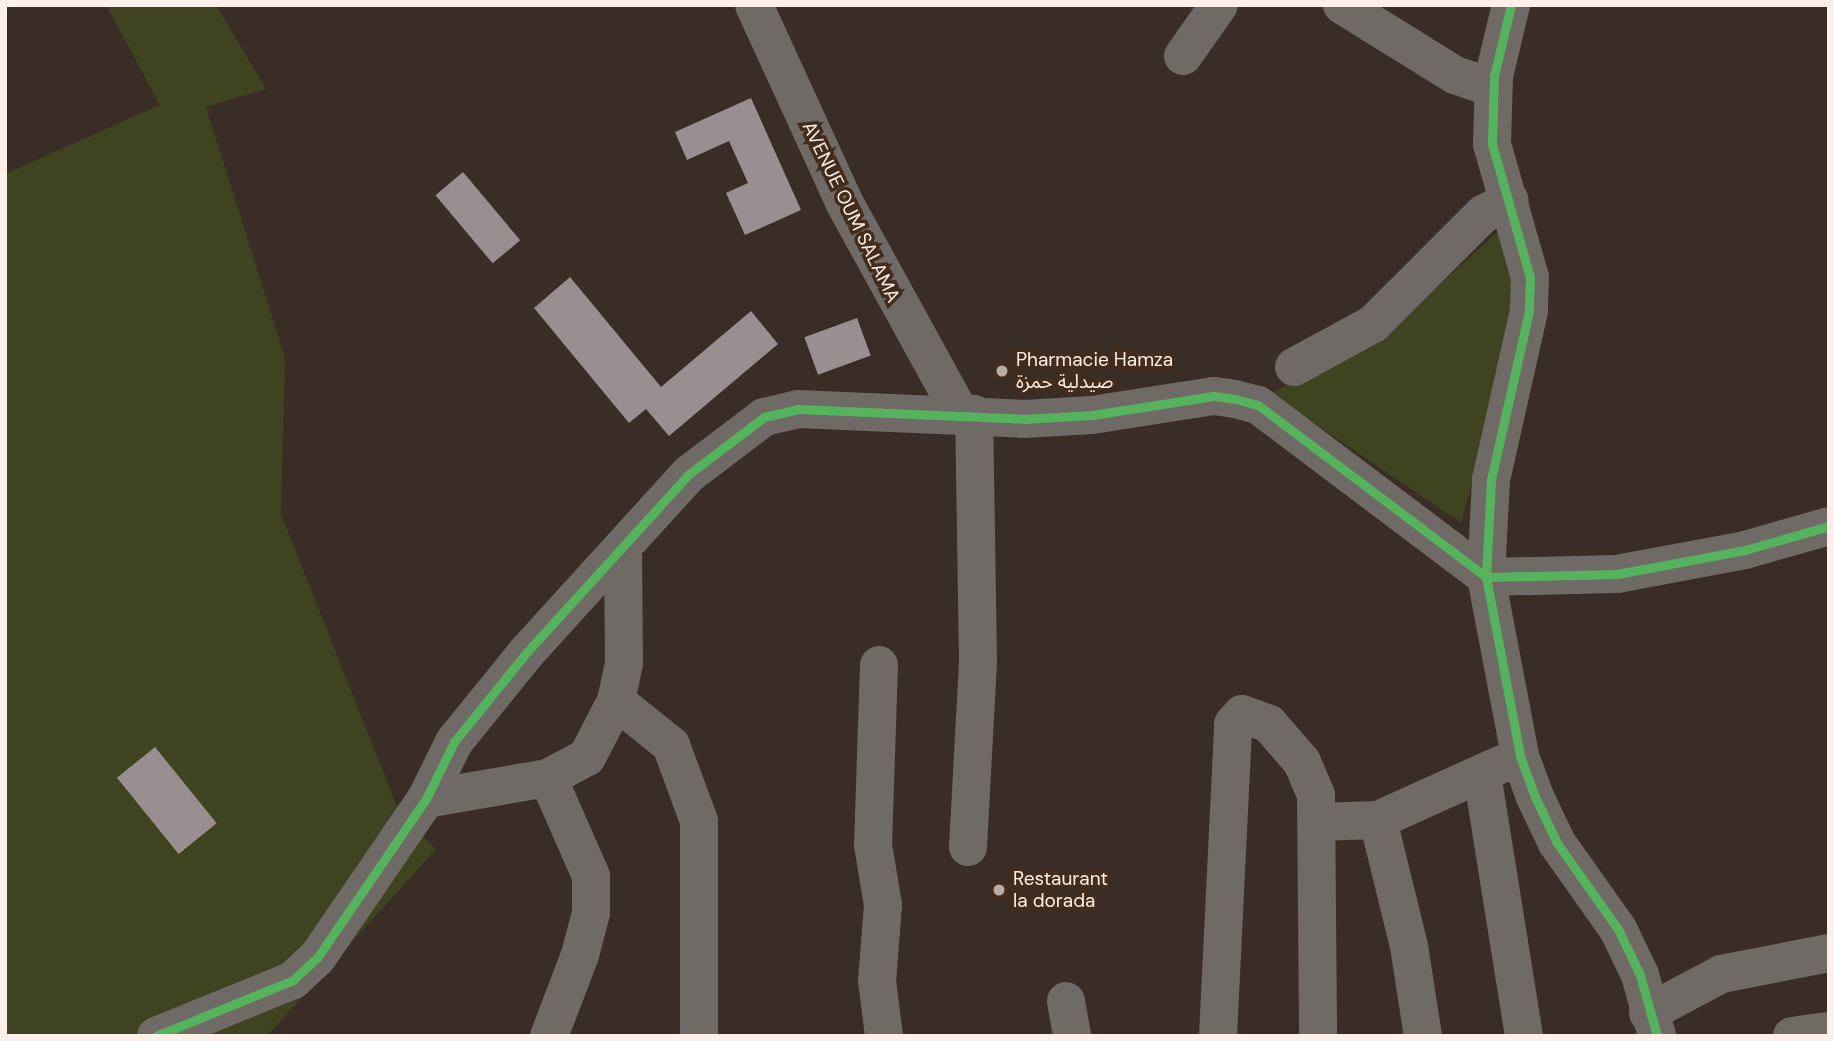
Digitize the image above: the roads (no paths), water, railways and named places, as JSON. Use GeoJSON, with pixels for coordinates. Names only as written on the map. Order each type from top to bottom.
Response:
{"type":"FeatureCollection","features":[{"type":"Feature","properties":{"kind":"street","name":"AVENUE OUM SALAMA"},"geometry":{"type":"LineString","coordinates":[[754,5],[844,202],[967,413]]}},
{"type":"Feature","properties":{"kind":"street"},"geometry":{"type":"LineString","coordinates":[[1183,56],[1219,5]]}},
{"type":"Feature","properties":{"kind":"street"},"geometry":{"type":"LineString","coordinates":[[1342,5],[1455,75],[1493,88]]}},
{"type":"Feature","properties":{"kind":"street"},"geometry":{"type":"LineString","coordinates":[[1511,5],[1493,88],[1492,144],[1530,277],[1529,311],[1491,480],[1486,577],[1520,756],[1558,843],[1618,929],[1640,975],[1653,1024],[1721,974],[1829,953]]}},
{"type":"Feature","properties":{"kind":"street"},"geometry":{"type":"LineString","coordinates":[[1294,367],[1373,324],[1483,215],[1509,200]]}},
{"type":"Feature","properties":{"kind":"street"},"geometry":{"type":"LineString","coordinates":[[156,1036],[293,980],[317,958],[426,799],[454,742],[564,608],[623,550],[689,474],[764,417],[798,408],[1092,415],[1214,396],[1258,405],[1486,577],[1617,575],[1745,550],[1829,526]]}},
{"type":"Feature","properties":{"kind":"street"},"geometry":{"type":"LineString","coordinates":[[967,413],[978,662],[968,847]]}},
{"type":"Feature","properties":{"kind":"street"},"geometry":{"type":"LineString","coordinates":[[426,799],[548,778],[587,757],[616,701],[624,663],[623,550]]}},
{"type":"Feature","properties":{"kind":"street"},"geometry":{"type":"LineString","coordinates":[[879,664],[873,845],[883,905],[877,981],[884,1036]]}},
{"type":"Feature","properties":{"kind":"street"},"geometry":{"type":"LineString","coordinates":[[616,701],[671,745],[699,821],[699,1036]]}},
{"type":"Feature","properties":{"kind":"street"},"geometry":{"type":"LineString","coordinates":[[1218,1036],[1235,716],[1269,724],[1302,762],[1316,795],[1318,1036]]}},
{"type":"Feature","properties":{"kind":"street"},"geometry":{"type":"LineString","coordinates":[[1317,822],[1378,820],[1520,756]]}},
{"type":"Feature","properties":{"kind":"street"},"geometry":{"type":"LineString","coordinates":[[1482,774],[1524,1036]]}},
{"type":"Feature","properties":{"kind":"street"},"geometry":{"type":"LineString","coordinates":[[548,778],[591,876],[590,913],[580,955],[549,1036]]}},
{"type":"Feature","properties":{"kind":"street"},"geometry":{"type":"LineString","coordinates":[[1378,820],[1409,946],[1423,1036]]}},
{"type":"Feature","properties":{"kind":"street"},"geometry":{"type":"LineString","coordinates":[[1793,1036],[1829,1031]]}},
{"type":"Feature","properties":{"kind":"place","name":"Pharmacie Hamza صيدلية حمزة"},"geometry":{"type":"Point","coordinates":[1002,371]}},
{"type":"Feature","properties":{"kind":"place","name":"Restaurant la dorada"},"geometry":{"type":"Point","coordinates":[999,890]}}]}
